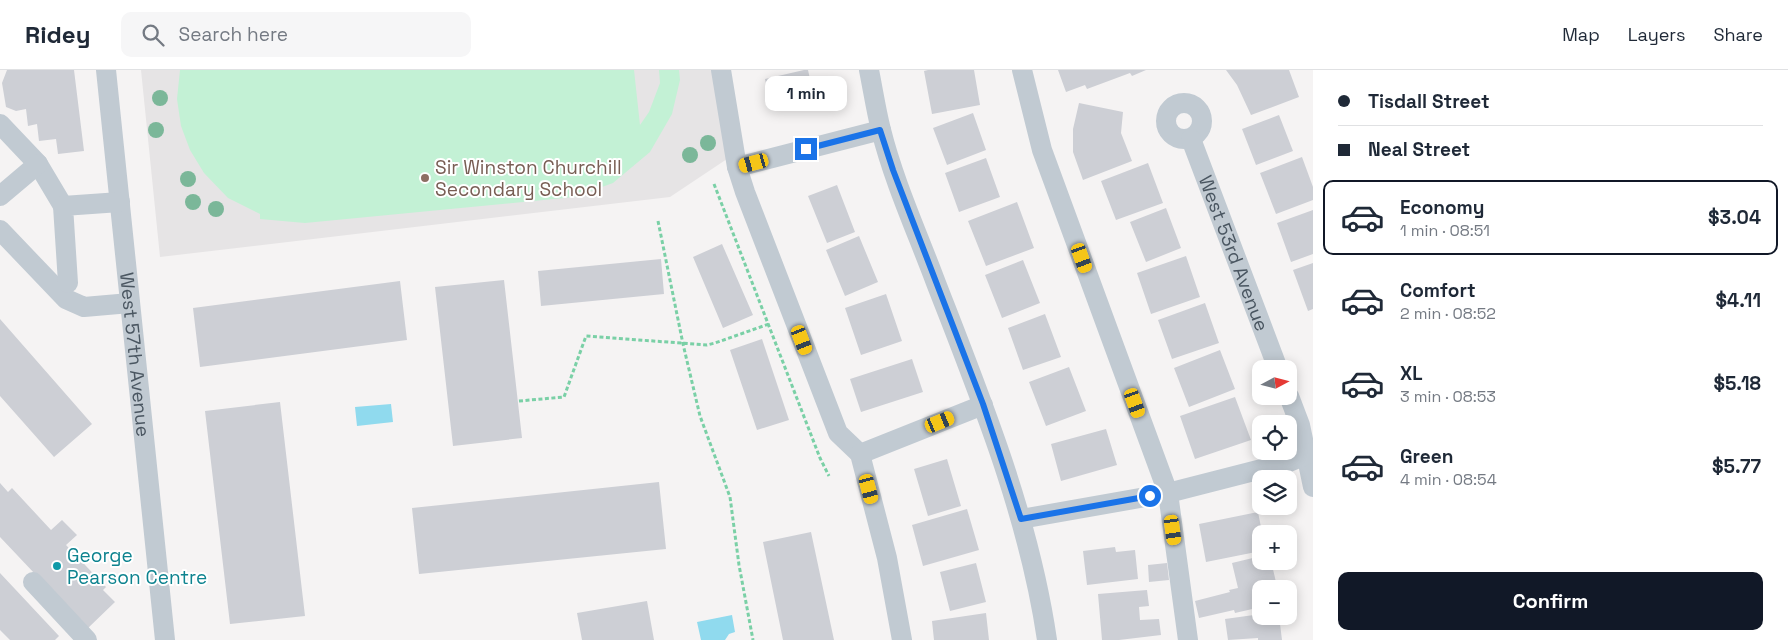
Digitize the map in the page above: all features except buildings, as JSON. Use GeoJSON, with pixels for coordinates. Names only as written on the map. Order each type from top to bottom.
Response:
{"type":"FeatureCollection","features":[{"type":"Feature","properties":{"kind":"street","name":"West 57th Avenue"},"geometry":{"type":"LineString","coordinates":[[106,70],[165,640]]}},
{"type":"Feature","properties":{"kind":"street"},"geometry":{"type":"LineString","coordinates":[[721,70],[737,167],[838,433],[860,454],[887,558],[902,640]]}},
{"type":"Feature","properties":{"kind":"street"},"geometry":{"type":"LineString","coordinates":[[869,70],[880,130],[893,170],[983,404],[1021,519],[1043,609],[1048,640]]}},
{"type":"Feature","properties":{"kind":"street"},"geometry":{"type":"LineString","coordinates":[[1022,70],[1042,150],[1168,493],[1188,640]]}},
{"type":"Feature","properties":{"kind":"street"},"geometry":{"type":"LineString","coordinates":[[0,124],[38,164],[63,206],[68,283]]}},
{"type":"Feature","properties":{"kind":"street"},"geometry":{"type":"LineString","coordinates":[[737,167],[880,130]]}},
{"type":"Feature","properties":{"kind":"street","name":"West 53rd Avenue"},"geometry":{"type":"LineString","coordinates":[[1191,139],[1275,360]]}},
{"type":"Feature","properties":{"kind":"street"},"geometry":{"type":"LineString","coordinates":[[0,196],[38,164]]}},
{"type":"Feature","properties":{"kind":"street"},"geometry":{"type":"LineString","coordinates":[[63,206],[120,202]]}},
{"type":"Feature","properties":{"kind":"street"},"geometry":{"type":"LineString","coordinates":[[0,230],[66,300],[84,306],[130,303]]}},
{"type":"Feature","properties":{"kind":"street"},"geometry":{"type":"LineString","coordinates":[[860,454],[983,404]]}},
{"type":"Feature","properties":{"kind":"street"},"geometry":{"type":"LineString","coordinates":[[1292,405],[1310,453],[1313,487]]}},
{"type":"Feature","properties":{"kind":"street"},"geometry":{"type":"LineString","coordinates":[[1021,519],[1168,493],[1289,462],[1310,453]]}},
{"type":"Feature","properties":{"kind":"street"},"geometry":{"type":"LineString","coordinates":[[33,582],[87,640]]}},
{"type":"Feature","properties":{"kind":"path"},"geometry":{"type":"LineString","coordinates":[[714,184],[820,458],[829,476]]}},
{"type":"Feature","properties":{"kind":"path"},"geometry":{"type":"LineString","coordinates":[[658,221],[700,416],[730,497],[752,640]]}},
{"type":"Feature","properties":{"kind":"path"},"geometry":{"type":"LineString","coordinates":[[519,401],[564,397],[586,336],[683,344],[715,343],[768,324]]}},
{"type":"Feature","properties":{"kind":"shaded area","name":"Sir Winston Churchill Secondary School"},"geometry":{"type":"Polygon","coordinates":[[[141,70],[716,70],[727,159],[670,197],[160,257],[141,70]]]}},
{"type":"Feature","properties":{"kind":"green space","name":"Sir Winston Churchill Secondary School"},"geometry":{"type":"Polygon","coordinates":[[[180,70],[634,70],[640,125],[649,112],[660,83],[659,70],[679,70],[680,80],[672,114],[650,152],[613,183],[574,197],[305,223],[260,219],[260,214],[228,198],[204,173],[190,150],[181,126],[177,99],[180,70]]]}},
{"type":"Feature","properties":{"kind":"water"},"geometry":{"type":"Polygon","coordinates":[[[391,404],[393,422],[357,426],[355,407],[391,404]]]}},
{"type":"Feature","properties":{"kind":"water"},"geometry":{"type":"Polygon","coordinates":[[[732,615],[735,632],[729,634],[725,640],[701,640],[697,622],[732,615]]]}},
{"type":"Feature","properties":{"kind":"place","name":"Sir Winston Churchill Secondary School"},"geometry":{"type":"Point","coordinates":[425,178]}},
{"type":"Feature","properties":{"kind":"place","name":"George Pearson Centre"},"geometry":{"type":"Point","coordinates":[57,566]}},
{"type":"Feature","properties":{"kind":"route"},"geometry":{"type":"LineString","coordinates":[[806,149],[880,130],[893,170],[983,404],[1021,519],[1150,496]]}}]}
